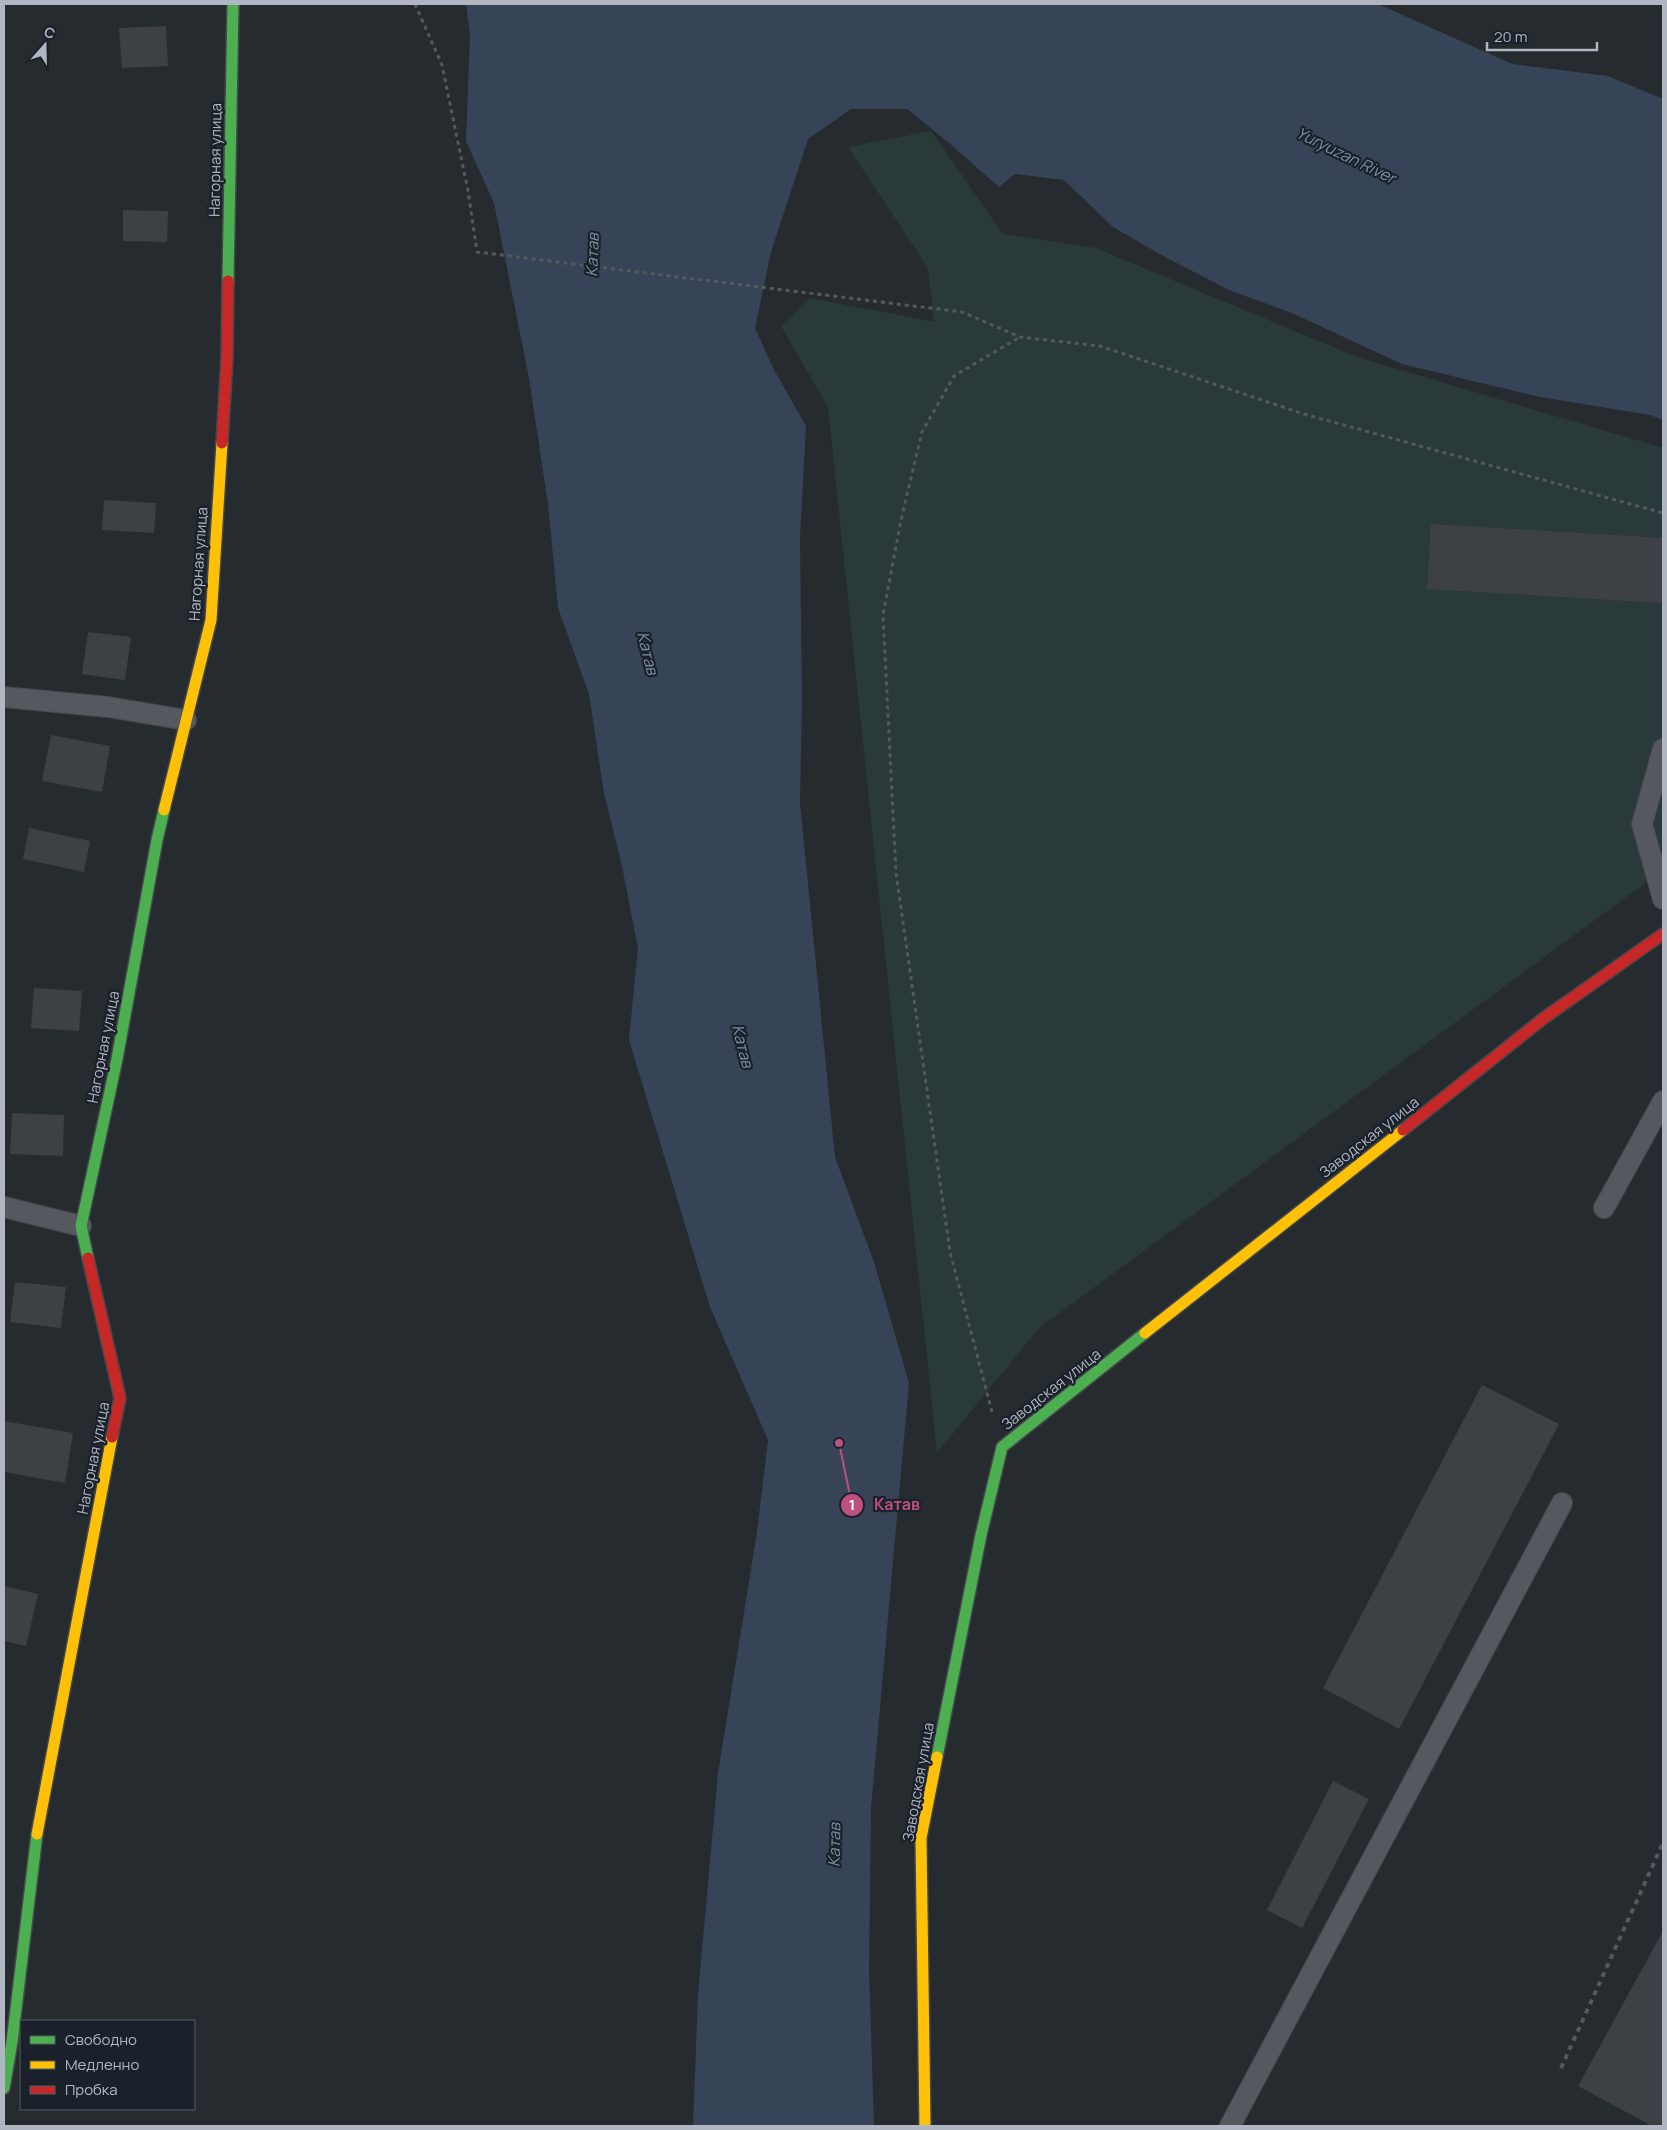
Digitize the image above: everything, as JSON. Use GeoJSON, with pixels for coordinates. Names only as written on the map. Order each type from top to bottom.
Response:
{"type":"FeatureCollection","features":[{"type":"Feature","properties":{"kind":"street","name":"Нагорная улица"},"geometry":{"type":"LineString","coordinates":[[4,2088],[12,2042],[38,1817],[120,1398],[81,1226],[117,1059],[157,840],[210,620],[227,358],[233,4]]}},
{"type":"Feature","properties":{"kind":"street","name":"Заводская улица"},"geometry":{"type":"LineString","coordinates":[[925,2126],[921,1838],[981,1535],[1002,1447],[1544,1018],[1663,934]]}},
{"type":"Feature","properties":{"kind":"lane"},"geometry":{"type":"LineString","coordinates":[[4,697],[108,708],[186,720]]}},
{"type":"Feature","properties":{"kind":"lane"},"geometry":{"type":"LineString","coordinates":[[1663,749],[1642,824],[1663,900]]}},
{"type":"Feature","properties":{"kind":"lane"},"geometry":{"type":"LineString","coordinates":[[1604,1208],[1663,1101]]}},
{"type":"Feature","properties":{"kind":"lane"},"geometry":{"type":"LineString","coordinates":[[4,1207],[81,1226]]}},
{"type":"Feature","properties":{"kind":"lane"},"geometry":{"type":"LineString","coordinates":[[1230,2126],[1562,1503]]}},
{"type":"Feature","properties":{"kind":"path"},"geometry":{"type":"LineString","coordinates":[[414,4],[442,64],[468,191],[477,252],[962,312],[1020,337],[1100,346],[1304,414],[1663,513]]}},
{"type":"Feature","properties":{"kind":"path"},"geometry":{"type":"LineString","coordinates":[[1002,1447],[950,1252],[901,912],[896,873],[883,615],[901,520],[922,432],[954,376],[1020,337]]}},
{"type":"Feature","properties":{"kind":"shaded area"},"geometry":{"type":"Polygon","coordinates":[[[931,131],[1003,234],[1096,248],[1357,357],[1663,448],[1663,870],[1039,1328],[937,1453],[828,407],[781,326],[811,298],[934,322],[928,268],[848,147],[931,131]]]}},
{"type":"Feature","properties":{"kind":"water","name":"Yuryuzan River"},"geometry":{"type":"Polygon","coordinates":[[[466,4],[1378,4],[1512,64],[1608,76],[1663,99],[1663,420],[1650,415],[1540,397],[1402,364],[1292,313],[1229,290],[1167,258],[1113,227],[1064,180],[1015,174],[999,187],[907,109],[851,109],[808,139],[771,252],[755,328],[774,370],[806,426],[800,538],[802,699],[800,803],[835,1157],[874,1262],[909,1383],[871,1808],[869,1969],[874,2126],[693,2126],[698,1994],[718,1773],[757,1532],[768,1440],[710,1307],[629,1040],[638,948],[622,866],[604,793],[589,694],[558,608],[548,504],[529,378],[494,203],[466,141],[470,35],[466,4]]]}},
{"type":"Feature","properties":{"kind":"building"},"geometry":{"type":"Polygon","coordinates":[[[166,26],[168,66],[122,68],[119,28],[166,26]]]}},
{"type":"Feature","properties":{"kind":"building"},"geometry":{"type":"Polygon","coordinates":[[[123,210],[168,211],[167,242],[123,241],[123,210]]]}},
{"type":"Feature","properties":{"kind":"building"},"geometry":{"type":"Polygon","coordinates":[[[104,500],[156,503],[154,533],[102,530],[104,500]]]}},
{"type":"Feature","properties":{"kind":"building"},"geometry":{"type":"Polygon","coordinates":[[[1431,524],[1663,538],[1663,603],[1427,589],[1431,524]]]}},
{"type":"Feature","properties":{"kind":"building"},"geometry":{"type":"Polygon","coordinates":[[[88,632],[131,637],[125,680],[82,674],[88,632]]]}},
{"type":"Feature","properties":{"kind":"building"},"geometry":{"type":"Polygon","coordinates":[[[51,735],[110,746],[102,792],[42,781],[51,735]]]}},
{"type":"Feature","properties":{"kind":"building"},"geometry":{"type":"Polygon","coordinates":[[[29,828],[90,841],[84,872],[23,859],[29,828]]]}},
{"type":"Feature","properties":{"kind":"building"},"geometry":{"type":"Polygon","coordinates":[[[34,988],[82,991],[79,1031],[31,1028],[34,988]]]}},
{"type":"Feature","properties":{"kind":"building"},"geometry":{"type":"Polygon","coordinates":[[[12,1113],[64,1115],[63,1156],[10,1154],[12,1113]]]}},
{"type":"Feature","properties":{"kind":"building"},"geometry":{"type":"Polygon","coordinates":[[[15,1282],[66,1287],[61,1328],[10,1322],[15,1282]]]}},
{"type":"Feature","properties":{"kind":"building"},"geometry":{"type":"Polygon","coordinates":[[[1482,1385],[1559,1424],[1399,1729],[1323,1688],[1482,1385]]]}},
{"type":"Feature","properties":{"kind":"building"},"geometry":{"type":"Polygon","coordinates":[[[4,1421],[73,1433],[65,1483],[4,1472],[4,1421]]]}},
{"type":"Feature","properties":{"kind":"building"},"geometry":{"type":"Polygon","coordinates":[[[4,1586],[38,1594],[26,1646],[4,1641],[4,1586]]]}},
{"type":"Feature","properties":{"kind":"building"},"geometry":{"type":"Polygon","coordinates":[[[1333,1781],[1369,1799],[1302,1928],[1267,1910],[1333,1781]]]}},
{"type":"Feature","properties":{"kind":"building"},"geometry":{"type":"Polygon","coordinates":[[[1663,1931],[1663,2126],[1652,2126],[1578,2086],[1663,1931]]]}},
{"type":"Feature","properties":{"kind":"railway"},"geometry":{"type":"LineString","coordinates":[[1561,2068],[1663,1843]]}},
{"type":"Feature","properties":{"kind":"traffic: fast"},"geometry":{"type":"LineString","coordinates":[[228,281],[233,4]]}},
{"type":"Feature","properties":{"kind":"traffic: fast"},"geometry":{"type":"LineString","coordinates":[[88,1258],[81,1226],[117,1059],[164,810]]}},
{"type":"Feature","properties":{"kind":"traffic: fast"},"geometry":{"type":"LineString","coordinates":[[937,1757],[981,1535],[1002,1447],[1145,1333]]}},
{"type":"Feature","properties":{"kind":"traffic: fast"},"geometry":{"type":"LineString","coordinates":[[4,2088],[12,2042],[37,1834]]}},
{"type":"Feature","properties":{"kind":"traffic: slow"},"geometry":{"type":"LineString","coordinates":[[164,810],[211,620],[222,443]]}},
{"type":"Feature","properties":{"kind":"traffic: slow"},"geometry":{"type":"LineString","coordinates":[[1145,1333],[1403,1130]]}},
{"type":"Feature","properties":{"kind":"traffic: slow"},"geometry":{"type":"LineString","coordinates":[[37,1834],[112,1437]]}},
{"type":"Feature","properties":{"kind":"traffic: slow"},"geometry":{"type":"LineString","coordinates":[[925,2126],[921,1838],[937,1757]]}},
{"type":"Feature","properties":{"kind":"traffic: jam"},"geometry":{"type":"LineString","coordinates":[[222,443],[227,358],[228,281]]}},
{"type":"Feature","properties":{"kind":"traffic: jam"},"geometry":{"type":"LineString","coordinates":[[1403,1130],[1544,1018],[1663,934]]}},
{"type":"Feature","properties":{"kind":"traffic: jam"},"geometry":{"type":"LineString","coordinates":[[88,1258],[120,1398],[112,1437]]}},
{"type":"Feature","properties":{"kind":"place","name":"Катав"},"geometry":{"type":"Point","coordinates":[839,1443]}}]}
